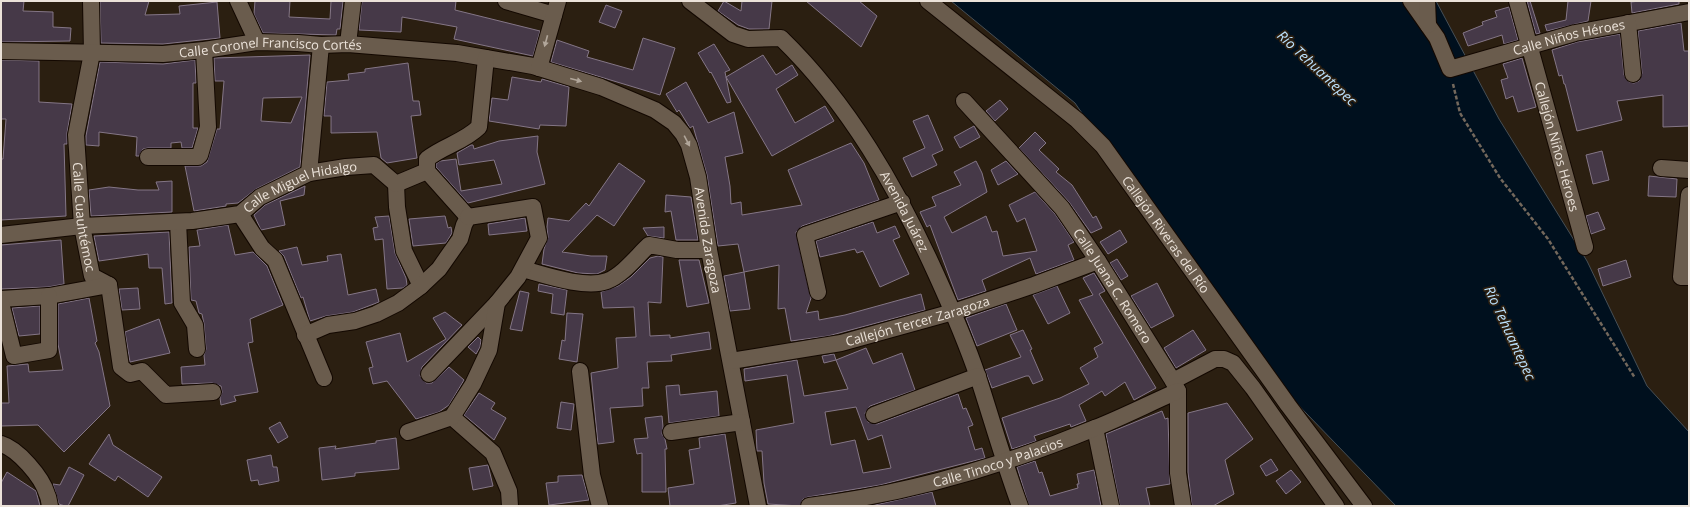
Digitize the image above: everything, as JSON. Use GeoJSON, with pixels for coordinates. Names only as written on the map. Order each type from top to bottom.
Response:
{"type":"FeatureCollection","features":[{"type":"Feature","properties":{"kind":"street","name":"Calle Cuauhtémoc"},"geometry":{"type":"LineString","coordinates":[[91,1],[92,53],[76,135],[82,226],[92,276],[109,285],[121,367],[130,374],[142,371],[166,395],[213,392]]}},
{"type":"Feature","properties":{"kind":"street"},"geometry":{"type":"LineString","coordinates":[[238,1],[257,42]]}},
{"type":"Feature","properties":{"kind":"street"},"geometry":{"type":"LineString","coordinates":[[348,44],[352,1]]}},
{"type":"Feature","properties":{"kind":"street"},"geometry":{"type":"LineString","coordinates":[[506,1],[556,8],[538,68]]}},
{"type":"Feature","properties":{"kind":"street","name":"Avenida Juárez"},"geometry":{"type":"LineString","coordinates":[[690,1],[706,7],[733,34],[748,38],[781,38],[798,55],[852,122],[902,202],[953,312],[978,376],[1004,462],[1020,506]]}},
{"type":"Feature","properties":{"kind":"street","name":"Callejón Riveras del Río"},"geometry":{"type":"LineString","coordinates":[[928,1],[1077,120],[1103,146],[1288,406],[1364,506]]}},
{"type":"Feature","properties":{"kind":"street"},"geometry":{"type":"LineString","coordinates":[[1410,1],[1437,38],[1450,70]]}},
{"type":"Feature","properties":{"kind":"street"},"geometry":{"type":"LineString","coordinates":[[1427,1],[1428,25]]}},
{"type":"Feature","properties":{"kind":"street","name":"Callejón Niños Héroes"},"geometry":{"type":"LineString","coordinates":[[1517,1],[1585,247]]}},
{"type":"Feature","properties":{"kind":"street","name":"Calle Niños Héroes"},"geometry":{"type":"LineString","coordinates":[[1450,70],[1575,33],[1689,12]]}},
{"type":"Feature","properties":{"kind":"street"},"geometry":{"type":"LineString","coordinates":[[1628,23],[1632,74]]}},
{"type":"Feature","properties":{"kind":"street","name":"Calle Coronel Francisco Cortés"},"geometry":{"type":"LineString","coordinates":[[1,51],[163,54],[204,50],[257,42],[298,42],[321,45],[348,44],[457,53],[538,68]]}},
{"type":"Feature","properties":{"kind":"street"},"geometry":{"type":"LineString","coordinates":[[309,173],[321,45]]}},
{"type":"Feature","properties":{"kind":"street"},"geometry":{"type":"LineString","coordinates":[[148,157],[198,157],[200,155],[208,127],[204,50]]}},
{"type":"Feature","properties":{"kind":"street"},"geometry":{"type":"LineString","coordinates":[[468,217],[426,171],[427,159],[435,152],[472,135],[479,127],[486,58]]}},
{"type":"Feature","properties":{"kind":"street","name":"Avenida Zaragoza"},"geometry":{"type":"LineString","coordinates":[[538,68],[601,87],[638,101],[674,123],[689,145],[698,177],[709,250],[758,506]]}},
{"type":"Feature","properties":{"kind":"street","name":"Calle Juana C. Romero"},"geometry":{"type":"LineString","coordinates":[[964,101],[1062,208],[1098,261],[1175,386]]}},
{"type":"Feature","properties":{"kind":"street","name":"Calle Miguel Hidalgo"},"geometry":{"type":"LineString","coordinates":[[1,235],[82,226],[178,222],[240,214],[260,197],[309,173],[346,167],[374,165],[396,184]]}},
{"type":"Feature","properties":{"kind":"street"},"geometry":{"type":"LineString","coordinates":[[1661,168],[1689,170]]}},
{"type":"Feature","properties":{"kind":"street"},"geometry":{"type":"LineString","coordinates":[[421,286],[404,251],[397,207],[396,184],[426,171]]}},
{"type":"Feature","properties":{"kind":"street"},"geometry":{"type":"LineString","coordinates":[[1685,277],[1689,195]]}},
{"type":"Feature","properties":{"kind":"street"},"geometry":{"type":"LineString","coordinates":[[818,292],[805,235],[902,202]]}},
{"type":"Feature","properties":{"kind":"street"},"geometry":{"type":"LineString","coordinates":[[429,374],[497,303],[518,277],[539,238],[533,207],[468,217]]}},
{"type":"Feature","properties":{"kind":"street"},"geometry":{"type":"LineString","coordinates":[[240,214],[262,248],[275,260],[324,378]]}},
{"type":"Feature","properties":{"kind":"street"},"geometry":{"type":"LineString","coordinates":[[305,335],[328,325],[355,321],[376,314],[398,303],[421,286],[439,269],[460,240],[468,217]]}},
{"type":"Feature","properties":{"kind":"street"},"geometry":{"type":"LineString","coordinates":[[178,222],[182,303],[195,325],[197,349]]}},
{"type":"Feature","properties":{"kind":"street"},"geometry":{"type":"LineString","coordinates":[[523,269],[564,280],[595,283],[608,281],[649,245],[677,250],[709,250]]}},
{"type":"Feature","properties":{"kind":"street","name":"Callejón Tercer Zaragoza"},"geometry":{"type":"LineString","coordinates":[[731,362],[842,343],[953,312],[1034,285],[1098,261]]}},
{"type":"Feature","properties":{"kind":"street"},"geometry":{"type":"LineString","coordinates":[[1,299],[49,296],[109,285]]}},
{"type":"Feature","properties":{"kind":"street"},"geometry":{"type":"LineString","coordinates":[[1,303],[14,356],[49,350],[49,296]]}},
{"type":"Feature","properties":{"kind":"street"},"geometry":{"type":"LineString","coordinates":[[408,432],[452,417],[473,384],[489,350],[497,303]]}},
{"type":"Feature","properties":{"kind":"street","name":"Calle Tinoco y Palacios"},"geometry":{"type":"LineString","coordinates":[[809,506],[835,503],[918,486],[1004,462],[1095,428],[1175,386],[1215,360],[1224,359],[1232,363],[1254,388],[1336,506]]}},
{"type":"Feature","properties":{"kind":"street"},"geometry":{"type":"LineString","coordinates":[[580,371],[592,475],[600,506]]}},
{"type":"Feature","properties":{"kind":"street"},"geometry":{"type":"LineString","coordinates":[[874,415],[978,376]]}},
{"type":"Feature","properties":{"kind":"street"},"geometry":{"type":"LineString","coordinates":[[1175,386],[1178,467],[1183,506]]}},
{"type":"Feature","properties":{"kind":"street"},"geometry":{"type":"LineString","coordinates":[[452,417],[493,453],[509,491],[510,506]]}},
{"type":"Feature","properties":{"kind":"street"},"geometry":{"type":"LineString","coordinates":[[671,432],[742,422]]}},
{"type":"Feature","properties":{"kind":"street"},"geometry":{"type":"LineString","coordinates":[[1095,428],[1111,506]]}},
{"type":"Feature","properties":{"kind":"street"},"geometry":{"type":"LineString","coordinates":[[1,444],[15,450],[35,473],[47,493],[50,506]]}},
{"type":"Feature","properties":{"kind":"path"},"geometry":{"type":"LineString","coordinates":[[1450,70],[1460,113],[1500,178],[1548,239],[1635,378]]}},
{"type":"Feature","properties":{"kind":"water","name":"Río Tehuantepec"},"geometry":{"type":"Polygon","coordinates":[[[951,1],[1436,1],[1499,119],[1587,261],[1647,386],[1689,432],[1689,506],[1396,506],[1247,352],[1075,103],[951,1]]]}},
{"type":"Feature","properties":{"kind":"building"},"geometry":{"type":"Polygon","coordinates":[[[1,1],[24,1],[23,11],[53,12],[53,27],[71,28],[70,41],[1,42],[1,1]]]}},
{"type":"Feature","properties":{"kind":"building"},"geometry":{"type":"Polygon","coordinates":[[[100,1],[149,1],[145,15],[180,14],[179,6],[217,2],[220,38],[163,44],[101,43],[100,1]]]}},
{"type":"Feature","properties":{"kind":"building"},"geometry":{"type":"Polygon","coordinates":[[[255,1],[290,1],[289,17],[330,19],[331,1],[343,1],[340,29],[337,29],[336,35],[263,33],[254,14],[255,1]]]}},
{"type":"Feature","properties":{"kind":"building"},"geometry":{"type":"Polygon","coordinates":[[[362,1],[456,1],[455,10],[540,31],[533,56],[454,39],[457,27],[402,17],[401,32],[359,30],[362,1]]]}},
{"type":"Feature","properties":{"kind":"building"},"geometry":{"type":"Polygon","coordinates":[[[724,1],[741,11],[742,1],[772,1],[769,29],[749,29],[738,25],[718,11],[724,1]]]}},
{"type":"Feature","properties":{"kind":"building"},"geometry":{"type":"Polygon","coordinates":[[[806,1],[859,1],[877,16],[861,47],[806,1]]]}},
{"type":"Feature","properties":{"kind":"building"},"geometry":{"type":"Polygon","coordinates":[[[1527,1],[1530,1],[1540,33],[1536,34],[1527,1]]]}},
{"type":"Feature","properties":{"kind":"building"},"geometry":{"type":"Polygon","coordinates":[[[1568,1],[1591,1],[1588,21],[1547,31],[1545,25],[1566,20],[1568,1]]]}},
{"type":"Feature","properties":{"kind":"building"},"geometry":{"type":"Polygon","coordinates":[[[1679,1],[1679,4],[1632,13],[1631,2],[1679,1]]]}},
{"type":"Feature","properties":{"kind":"building"},"geometry":{"type":"Polygon","coordinates":[[[606,5],[622,11],[615,28],[599,22],[606,5]]]}},
{"type":"Feature","properties":{"kind":"building"},"geometry":{"type":"Polygon","coordinates":[[[1509,7],[1518,40],[1504,44],[1502,35],[1468,46],[1463,33],[1483,25],[1482,22],[1497,17],[1495,11],[1509,7]]]}},
{"type":"Feature","properties":{"kind":"building"},"geometry":{"type":"Polygon","coordinates":[[[1681,23],[1684,51],[1689,51],[1689,126],[1663,127],[1663,95],[1617,101],[1622,120],[1577,131],[1565,84],[1562,75],[1559,76],[1552,50],[1577,42],[1620,34],[1624,75],[1629,82],[1634,83],[1639,81],[1642,73],[1638,31],[1681,23]]]}},
{"type":"Feature","properties":{"kind":"building"},"geometry":{"type":"Polygon","coordinates":[[[643,38],[675,48],[660,95],[551,62],[557,40],[589,51],[587,57],[633,70],[643,38]]]}},
{"type":"Feature","properties":{"kind":"building"},"geometry":{"type":"Polygon","coordinates":[[[714,44],[730,70],[725,72],[731,102],[727,103],[711,72],[710,73],[698,53],[714,44]]]}},
{"type":"Feature","properties":{"kind":"building"},"geometry":{"type":"Polygon","coordinates":[[[310,55],[300,167],[256,189],[238,203],[194,211],[185,166],[201,166],[207,162],[217,129],[220,129],[224,81],[215,81],[214,58],[310,55]],[[302,97],[263,98],[261,121],[291,123],[302,97]]]}},
{"type":"Feature","properties":{"kind":"building"},"geometry":{"type":"Polygon","coordinates":[[[763,55],[776,75],[792,65],[798,75],[776,89],[795,123],[825,106],[834,121],[772,156],[726,77],[763,55]]]}},
{"type":"Feature","properties":{"kind":"building"},"geometry":{"type":"Polygon","coordinates":[[[1522,58],[1536,107],[1518,112],[1513,96],[1506,99],[1501,80],[1508,78],[1503,64],[1522,58]]]}},
{"type":"Feature","properties":{"kind":"building"},"geometry":{"type":"Polygon","coordinates":[[[1,60],[39,61],[39,102],[72,104],[67,133],[67,144],[64,144],[66,216],[1,220],[1,159],[3,159],[6,119],[1,119],[1,60]]]}},
{"type":"Feature","properties":{"kind":"building"},"geometry":{"type":"Polygon","coordinates":[[[195,60],[196,83],[193,83],[193,128],[198,128],[192,148],[182,148],[181,142],[171,143],[171,148],[143,149],[139,156],[136,156],[137,137],[99,132],[99,146],[86,145],[86,136],[100,62],[163,64],[195,60]]]}},
{"type":"Feature","properties":{"kind":"building"},"geometry":{"type":"Polygon","coordinates":[[[408,63],[413,101],[419,101],[421,115],[411,116],[417,158],[387,163],[381,158],[377,132],[331,133],[331,116],[324,116],[327,82],[349,80],[348,74],[365,72],[365,69],[408,63]]]}},
{"type":"Feature","properties":{"kind":"building"},"geometry":{"type":"Polygon","coordinates":[[[512,77],[541,82],[542,79],[569,87],[566,126],[540,125],[539,129],[489,121],[492,98],[508,100],[512,77]]]}},
{"type":"Feature","properties":{"kind":"building"},"geometry":{"type":"Polygon","coordinates":[[[686,82],[708,123],[734,112],[743,153],[725,157],[730,186],[731,204],[741,202],[742,215],[802,205],[788,170],[851,143],[864,163],[879,200],[802,226],[796,232],[811,298],[806,313],[818,311],[819,320],[845,315],[921,294],[925,310],[828,336],[791,341],[785,308],[778,309],[779,265],[744,272],[738,244],[718,246],[707,175],[693,126],[690,128],[679,110],[677,112],[666,94],[686,82]]]}},
{"type":"Feature","properties":{"kind":"building"},"geometry":{"type":"Polygon","coordinates":[[[1000,100],[1008,109],[995,121],[986,111],[1000,100]]]}},
{"type":"Feature","properties":{"kind":"building"},"geometry":{"type":"Polygon","coordinates":[[[928,115],[943,150],[932,155],[937,165],[912,177],[903,158],[925,148],[913,121],[928,115]]]}},
{"type":"Feature","properties":{"kind":"building"},"geometry":{"type":"Polygon","coordinates":[[[974,126],[980,137],[960,148],[954,137],[974,126]]]}},
{"type":"Feature","properties":{"kind":"building"},"geometry":{"type":"Polygon","coordinates":[[[1035,132],[1046,143],[1039,150],[1059,169],[1056,172],[1072,185],[1093,218],[1096,216],[1102,228],[1091,233],[1069,202],[1019,148],[1035,132]]]}},
{"type":"Feature","properties":{"kind":"building"},"geometry":{"type":"Polygon","coordinates":[[[538,136],[537,152],[545,184],[468,203],[436,167],[436,164],[440,161],[456,159],[461,191],[502,184],[494,160],[459,165],[457,153],[471,145],[473,145],[474,149],[499,141],[538,136]]]}},
{"type":"Feature","properties":{"kind":"building"},"geometry":{"type":"Polygon","coordinates":[[[1602,151],[1609,180],[1593,184],[1586,155],[1602,151]]]}},
{"type":"Feature","properties":{"kind":"building"},"geometry":{"type":"Polygon","coordinates":[[[976,161],[982,173],[987,192],[944,217],[952,233],[986,216],[992,232],[997,231],[1003,256],[1037,251],[1025,218],[1017,222],[1009,205],[1035,192],[1055,214],[1074,242],[1068,245],[1074,260],[1036,274],[1030,258],[982,280],[986,291],[958,300],[930,225],[927,227],[920,212],[936,206],[932,197],[961,185],[954,172],[976,161]]]}},
{"type":"Feature","properties":{"kind":"building"},"geometry":{"type":"Polygon","coordinates":[[[1006,161],[1018,174],[998,185],[991,170],[1006,161]]]}},
{"type":"Feature","properties":{"kind":"building"},"geometry":{"type":"Polygon","coordinates":[[[619,163],[645,181],[614,226],[597,215],[562,252],[591,256],[607,256],[605,270],[597,274],[578,273],[542,264],[544,249],[548,237],[548,218],[569,221],[586,203],[589,206],[619,163]]]}},
{"type":"Feature","properties":{"kind":"building"},"geometry":{"type":"Polygon","coordinates":[[[1649,176],[1677,179],[1676,197],[1648,196],[1649,176]]]}},
{"type":"Feature","properties":{"kind":"building"},"geometry":{"type":"Polygon","coordinates":[[[172,181],[172,212],[91,216],[89,190],[109,187],[138,190],[159,190],[156,182],[172,181]]]}},
{"type":"Feature","properties":{"kind":"building"},"geometry":{"type":"Polygon","coordinates":[[[305,186],[304,195],[280,201],[285,225],[261,230],[254,215],[265,205],[305,186]]]}},
{"type":"Feature","properties":{"kind":"building"},"geometry":{"type":"Polygon","coordinates":[[[666,195],[691,197],[698,240],[676,240],[671,211],[665,212],[666,195]]]}},
{"type":"Feature","properties":{"kind":"building"},"geometry":{"type":"Polygon","coordinates":[[[1598,212],[1605,229],[1591,234],[1586,216],[1598,212]]]}},
{"type":"Feature","properties":{"kind":"building"},"geometry":{"type":"Polygon","coordinates":[[[389,216],[395,253],[406,278],[407,285],[403,288],[387,289],[383,239],[375,240],[373,228],[378,227],[375,217],[389,216]]]}},
{"type":"Feature","properties":{"kind":"building"},"geometry":{"type":"Polygon","coordinates":[[[445,216],[448,228],[451,227],[452,233],[446,243],[413,246],[409,219],[445,216]]]}},
{"type":"Feature","properties":{"kind":"building"},"geometry":{"type":"Polygon","coordinates":[[[525,218],[527,231],[489,235],[488,224],[525,218]]]}},
{"type":"Feature","properties":{"kind":"building"},"geometry":{"type":"Polygon","coordinates":[[[873,222],[877,233],[895,226],[900,237],[893,240],[909,274],[880,287],[863,251],[857,253],[855,249],[820,257],[816,241],[873,222]]]}},
{"type":"Feature","properties":{"kind":"building"},"geometry":{"type":"Polygon","coordinates":[[[228,225],[235,255],[253,252],[267,266],[283,305],[250,319],[253,342],[248,343],[258,392],[234,396],[236,401],[221,405],[221,386],[212,383],[182,384],[181,367],[205,365],[204,355],[206,349],[202,314],[199,313],[196,301],[191,300],[189,247],[200,246],[197,230],[228,225]]]}},
{"type":"Feature","properties":{"kind":"building"},"geometry":{"type":"Polygon","coordinates":[[[664,227],[664,238],[648,236],[643,228],[664,227]]]}},
{"type":"Feature","properties":{"kind":"building"},"geometry":{"type":"Polygon","coordinates":[[[1120,230],[1127,242],[1108,254],[1100,242],[1120,230]]]}},
{"type":"Feature","properties":{"kind":"building"},"geometry":{"type":"Polygon","coordinates":[[[169,232],[172,303],[165,304],[162,268],[149,268],[148,254],[99,261],[94,236],[169,232]]]}},
{"type":"Feature","properties":{"kind":"building"},"geometry":{"type":"Polygon","coordinates":[[[61,240],[64,284],[48,287],[1,289],[1,245],[61,240]]]}},
{"type":"Feature","properties":{"kind":"building"},"geometry":{"type":"Polygon","coordinates":[[[297,247],[302,265],[328,261],[327,256],[341,254],[348,295],[376,289],[379,302],[353,312],[326,316],[310,321],[303,297],[301,298],[284,256],[279,251],[297,247]]]}},
{"type":"Feature","properties":{"kind":"building"},"geometry":{"type":"Polygon","coordinates":[[[658,256],[663,257],[661,303],[648,302],[650,336],[670,335],[670,338],[709,332],[711,349],[671,355],[672,361],[647,362],[649,388],[642,388],[643,406],[610,408],[614,442],[598,444],[591,373],[618,368],[616,338],[636,337],[634,307],[603,308],[601,292],[618,286],[631,277],[650,258],[658,256]]]}},
{"type":"Feature","properties":{"kind":"building"},"geometry":{"type":"Polygon","coordinates":[[[1117,259],[1128,276],[1121,280],[1110,263],[1117,259]]]}},
{"type":"Feature","properties":{"kind":"building"},"geometry":{"type":"Polygon","coordinates":[[[679,260],[699,260],[709,303],[687,307],[679,260]]]}},
{"type":"Feature","properties":{"kind":"building"},"geometry":{"type":"Polygon","coordinates":[[[1626,260],[1631,277],[1603,286],[1598,269],[1626,260]]]}},
{"type":"Feature","properties":{"kind":"building"},"geometry":{"type":"Polygon","coordinates":[[[744,272],[750,309],[730,311],[724,276],[744,272]]]}},
{"type":"Feature","properties":{"kind":"building"},"geometry":{"type":"Polygon","coordinates":[[[1094,273],[1105,291],[1099,294],[1156,388],[1134,400],[1125,382],[1105,396],[1102,391],[1079,405],[1086,421],[1071,427],[1070,424],[1034,436],[1036,441],[1012,449],[1002,418],[1060,398],[1089,384],[1080,368],[1098,357],[1094,348],[1103,343],[1079,300],[1093,295],[1083,278],[1094,273]]]}},
{"type":"Feature","properties":{"kind":"building"},"geometry":{"type":"Polygon","coordinates":[[[1157,283],[1174,316],[1151,328],[1131,296],[1157,283]]]}},
{"type":"Feature","properties":{"kind":"building"},"geometry":{"type":"Polygon","coordinates":[[[539,284],[567,290],[564,315],[551,313],[553,294],[538,291],[539,284]]]}},
{"type":"Feature","properties":{"kind":"building"},"geometry":{"type":"Polygon","coordinates":[[[1057,286],[1070,313],[1048,324],[1033,295],[1057,286]]]}},
{"type":"Feature","properties":{"kind":"building"},"geometry":{"type":"Polygon","coordinates":[[[138,288],[140,309],[122,310],[119,289],[138,288]]]}},
{"type":"Feature","properties":{"kind":"building"},"geometry":{"type":"Polygon","coordinates":[[[520,291],[529,293],[522,331],[510,329],[520,291]]]}},
{"type":"Feature","properties":{"kind":"building"},"geometry":{"type":"Polygon","coordinates":[[[89,298],[97,341],[95,343],[99,352],[110,406],[64,452],[38,425],[1,426],[1,403],[9,403],[7,366],[28,364],[29,372],[63,370],[58,344],[58,304],[89,298]]]}},
{"type":"Feature","properties":{"kind":"building"},"geometry":{"type":"Polygon","coordinates":[[[1006,304],[1017,330],[977,346],[966,318],[1006,304]]]}},
{"type":"Feature","properties":{"kind":"building"},"geometry":{"type":"Polygon","coordinates":[[[40,306],[40,334],[19,336],[12,308],[40,306]]]}},
{"type":"Feature","properties":{"kind":"building"},"geometry":{"type":"Polygon","coordinates":[[[445,312],[462,325],[422,367],[420,376],[426,383],[432,383],[449,367],[464,380],[449,405],[439,412],[416,419],[387,381],[373,384],[369,368],[373,367],[366,342],[400,333],[407,362],[446,339],[433,318],[445,312]]]}},
{"type":"Feature","properties":{"kind":"building"},"geometry":{"type":"Polygon","coordinates":[[[567,313],[583,314],[577,362],[559,359],[562,340],[565,341],[567,313]]]}},
{"type":"Feature","properties":{"kind":"building"},"geometry":{"type":"Polygon","coordinates":[[[159,319],[170,353],[130,362],[125,332],[159,319]]]}},
{"type":"Feature","properties":{"kind":"building"},"geometry":{"type":"Polygon","coordinates":[[[1023,330],[1032,349],[1030,350],[1043,380],[1033,384],[1029,376],[1026,376],[992,388],[985,370],[1021,357],[1010,335],[1023,330]]]}},
{"type":"Feature","properties":{"kind":"building"},"geometry":{"type":"Polygon","coordinates":[[[1193,330],[1206,350],[1176,368],[1164,348],[1193,330]]]}},
{"type":"Feature","properties":{"kind":"building"},"geometry":{"type":"Polygon","coordinates":[[[478,337],[481,340],[480,347],[476,354],[468,347],[478,337]]]}},
{"type":"Feature","properties":{"kind":"building"},"geometry":{"type":"Polygon","coordinates":[[[866,348],[873,364],[902,353],[915,390],[870,406],[865,413],[868,422],[877,424],[958,394],[963,409],[966,408],[973,425],[968,427],[975,450],[982,448],[985,458],[880,485],[808,497],[803,499],[800,506],[768,504],[764,483],[762,451],[757,451],[756,430],[794,423],[787,375],[745,381],[744,369],[797,360],[804,396],[848,389],[836,360],[866,348]],[[856,407],[825,412],[831,445],[855,440],[863,473],[891,468],[882,435],[868,440],[856,407]]]}},
{"type":"Feature","properties":{"kind":"building"},"geometry":{"type":"Polygon","coordinates":[[[834,354],[836,360],[824,363],[822,356],[834,354]]]}},
{"type":"Feature","properties":{"kind":"building"},"geometry":{"type":"Polygon","coordinates":[[[679,385],[680,395],[717,391],[719,416],[669,423],[666,386],[679,385]]]}},
{"type":"Feature","properties":{"kind":"building"},"geometry":{"type":"Polygon","coordinates":[[[479,393],[495,403],[491,409],[506,418],[494,440],[464,415],[479,393]]]}},
{"type":"Feature","properties":{"kind":"building"},"geometry":{"type":"Polygon","coordinates":[[[561,402],[574,404],[571,430],[557,428],[561,402]]]}},
{"type":"Feature","properties":{"kind":"building"},"geometry":{"type":"Polygon","coordinates":[[[1227,403],[1253,439],[1225,460],[1234,494],[1213,506],[1192,506],[1188,472],[1188,413],[1227,403]]]}},
{"type":"Feature","properties":{"kind":"building"},"geometry":{"type":"Polygon","coordinates":[[[1162,411],[1165,419],[1168,418],[1170,484],[1146,488],[1150,506],[1120,506],[1106,434],[1162,411]]]}},
{"type":"Feature","properties":{"kind":"building"},"geometry":{"type":"Polygon","coordinates":[[[662,416],[662,434],[665,439],[667,449],[665,449],[666,492],[642,492],[642,453],[637,454],[634,439],[648,438],[645,418],[662,416]]]}},
{"type":"Feature","properties":{"kind":"building"},"geometry":{"type":"Polygon","coordinates":[[[280,422],[288,437],[278,443],[269,428],[280,422]]]}},
{"type":"Feature","properties":{"kind":"building"},"geometry":{"type":"Polygon","coordinates":[[[109,434],[113,445],[162,477],[148,497],[118,476],[115,481],[89,464],[109,434]]]}},
{"type":"Feature","properties":{"kind":"building"},"geometry":{"type":"Polygon","coordinates":[[[725,434],[736,503],[717,506],[670,506],[668,488],[694,484],[689,450],[700,448],[699,438],[725,434]]]}},
{"type":"Feature","properties":{"kind":"building"},"geometry":{"type":"Polygon","coordinates":[[[396,438],[399,469],[355,473],[355,476],[322,480],[319,448],[336,446],[335,449],[376,443],[376,441],[396,438]]]}},
{"type":"Feature","properties":{"kind":"building"},"geometry":{"type":"Polygon","coordinates":[[[271,455],[273,467],[277,467],[279,481],[259,485],[258,480],[251,481],[247,460],[271,455]]]}},
{"type":"Feature","properties":{"kind":"building"},"geometry":{"type":"Polygon","coordinates":[[[1271,459],[1278,470],[1266,476],[1260,466],[1271,459]]]}},
{"type":"Feature","properties":{"kind":"building"},"geometry":{"type":"Polygon","coordinates":[[[1035,461],[1039,473],[1042,472],[1050,496],[1078,488],[1077,484],[1079,484],[1077,474],[1094,470],[1101,506],[1029,506],[1017,467],[1035,461]]]}},
{"type":"Feature","properties":{"kind":"building"},"geometry":{"type":"Polygon","coordinates":[[[488,465],[493,486],[473,490],[469,468],[488,465]]]}},
{"type":"Feature","properties":{"kind":"building"},"geometry":{"type":"Polygon","coordinates":[[[69,467],[84,475],[68,506],[65,506],[59,504],[53,484],[60,485],[69,467]]]}},
{"type":"Feature","properties":{"kind":"building"},"geometry":{"type":"Polygon","coordinates":[[[1291,470],[1301,482],[1286,494],[1276,481],[1291,470]]]}},
{"type":"Feature","properties":{"kind":"building"},"geometry":{"type":"Polygon","coordinates":[[[7,472],[36,491],[40,506],[1,506],[1,483],[7,472]]]}},
{"type":"Feature","properties":{"kind":"building"},"geometry":{"type":"Polygon","coordinates":[[[582,475],[589,500],[549,505],[546,483],[558,482],[558,476],[582,475]]]}},
{"type":"Feature","properties":{"kind":"building"},"geometry":{"type":"Polygon","coordinates":[[[932,492],[936,506],[870,506],[884,503],[932,492]]]}}]}
